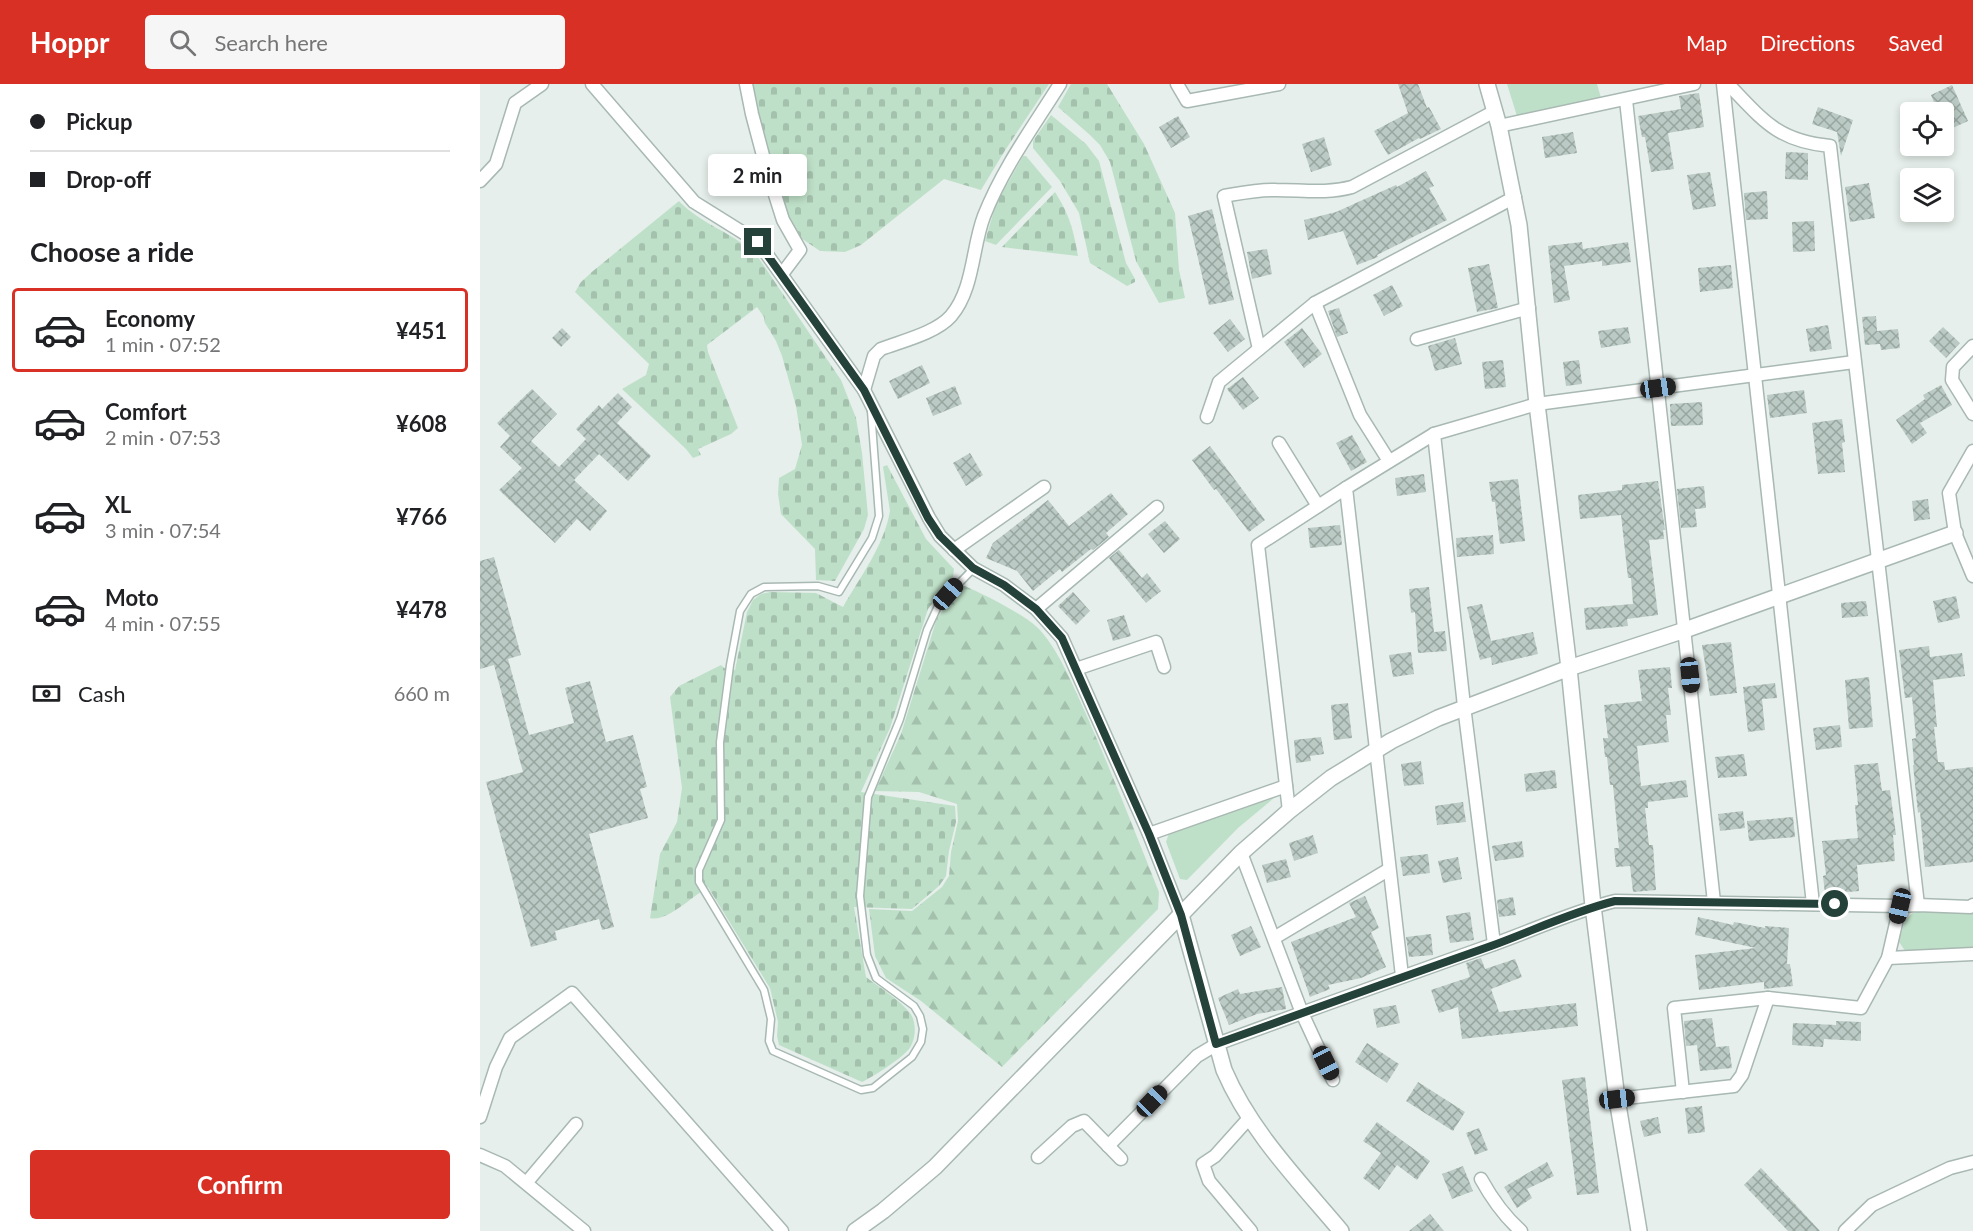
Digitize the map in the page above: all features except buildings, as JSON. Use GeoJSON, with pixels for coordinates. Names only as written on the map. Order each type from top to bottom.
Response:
{"type":"FeatureCollection","features":[{"type":"Feature","properties":{"kind":"street"},"geometry":{"type":"LineString","coordinates":[[480,181],[496,164],[515,103],[542,84]]}},
{"type":"Feature","properties":{"kind":"street"},"geometry":{"type":"LineString","coordinates":[[592,84],[694,202],[758,242],[864,390],[928,518],[940,536],[973,568],[1004,585],[1036,609],[1062,638],[1149,834],[1181,915],[1216,1044],[1231,1086],[1270,1146],[1341,1231]]}},
{"type":"Feature","properties":{"kind":"street"},"geometry":{"type":"LineString","coordinates":[[746,84],[752,114],[783,220],[800,250],[782,274]]}},
{"type":"Feature","properties":{"kind":"street"},"geometry":{"type":"LineString","coordinates":[[864,390],[874,356],[881,350],[937,328],[957,308],[964,292],[983,218],[1001,176],[1060,84]]}},
{"type":"Feature","properties":{"kind":"street"},"geometry":{"type":"LineString","coordinates":[[1177,84],[1187,101],[1279,84]]}},
{"type":"Feature","properties":{"kind":"street"},"geometry":{"type":"LineString","coordinates":[[1487,84],[1515,197],[1569,668],[1593,906],[1617,1099],[1639,1231]]}},
{"type":"Feature","properties":{"kind":"street"},"geometry":{"type":"LineString","coordinates":[[1259,349],[1224,196],[1275,190],[1335,192],[1352,187],[1497,118],[1626,100],[1694,84]]}},
{"type":"Feature","properties":{"kind":"street"},"geometry":{"type":"LineString","coordinates":[[1723,84],[1813,904]]}},
{"type":"Feature","properties":{"kind":"street"},"geometry":{"type":"LineString","coordinates":[[1728,84],[1759,116],[1790,138],[1807,144],[1830,146],[1918,905]]}},
{"type":"Feature","properties":{"kind":"street"},"geometry":{"type":"LineString","coordinates":[[1626,100],[1714,902]]}},
{"type":"Feature","properties":{"kind":"street"},"geometry":{"type":"LineString","coordinates":[[1208,417],[1219,382],[1315,303],[1515,197]]}},
{"type":"Feature","properties":{"kind":"street"},"geometry":{"type":"LineString","coordinates":[[1315,303],[1360,415],[1389,461]]}},
{"type":"Feature","properties":{"kind":"street"},"geometry":{"type":"LineString","coordinates":[[1417,339],[1529,308]]}},
{"type":"Feature","properties":{"kind":"street"},"geometry":{"type":"LineString","coordinates":[[1973,346],[1953,367],[1952,380],[1973,414]]}},
{"type":"Feature","properties":{"kind":"street"},"geometry":{"type":"LineString","coordinates":[[1289,811],[1258,545],[1434,434],[1537,404],[1854,362]]}},
{"type":"Feature","properties":{"kind":"street"},"geometry":{"type":"LineString","coordinates":[[1434,434],[1464,706],[1494,944]]}},
{"type":"Feature","properties":{"kind":"street"},"geometry":{"type":"LineString","coordinates":[[1279,444],[1318,506]]}},
{"type":"Feature","properties":{"kind":"street"},"geometry":{"type":"LineString","coordinates":[[1973,452],[1949,493],[1955,533],[1973,576]]}},
{"type":"Feature","properties":{"kind":"street"},"geometry":{"type":"LineString","coordinates":[[954,550],[1044,487]]}},
{"type":"Feature","properties":{"kind":"street"},"geometry":{"type":"LineString","coordinates":[[1346,488],[1388,870],[1402,976]]}},
{"type":"Feature","properties":{"kind":"street"},"geometry":{"type":"LineString","coordinates":[[1036,609],[1157,507]]}},
{"type":"Feature","properties":{"kind":"street"},"geometry":{"type":"LineString","coordinates":[[855,1231],[883,1211],[935,1167],[1241,852],[1331,778],[1391,741],[1464,706],[1955,533]]}},
{"type":"Feature","properties":{"kind":"street"},"geometry":{"type":"LineString","coordinates":[[1076,669],[1156,642],[1164,667]]}},
{"type":"Feature","properties":{"kind":"street"},"geometry":{"type":"LineString","coordinates":[[1149,834],[1286,786]]}},
{"type":"Feature","properties":{"kind":"street"},"geometry":{"type":"LineString","coordinates":[[1241,852],[1302,1013],[1334,1080]]}},
{"type":"Feature","properties":{"kind":"street"},"geometry":{"type":"LineString","coordinates":[[1274,938],[1388,870]]}},
{"type":"Feature","properties":{"kind":"street"},"geometry":{"type":"LineString","coordinates":[[1108,1146],[1197,1056],[1216,1044],[1593,906],[1615,901],[1970,907],[1973,905]]}},
{"type":"Feature","properties":{"kind":"street"},"geometry":{"type":"LineString","coordinates":[[1683,1092],[1674,1008],[1768,998],[1861,1008],[1888,958],[1900,906]]}},
{"type":"Feature","properties":{"kind":"street"},"geometry":{"type":"LineString","coordinates":[[1888,958],[1973,954]]}},
{"type":"Feature","properties":{"kind":"street"},"geometry":{"type":"LineString","coordinates":[[480,1117],[496,1067],[510,1038],[572,993],[782,1231]]}},
{"type":"Feature","properties":{"kind":"street"},"geometry":{"type":"LineString","coordinates":[[1617,1099],[1734,1086],[1742,1075],[1768,998]]}},
{"type":"Feature","properties":{"kind":"street"},"geometry":{"type":"LineString","coordinates":[[1250,1117],[1215,1156],[1203,1164],[1209,1181],[1251,1231]]}},
{"type":"Feature","properties":{"kind":"street"},"geometry":{"type":"LineString","coordinates":[[1038,1157],[1072,1126],[1084,1121],[1121,1159]]}},
{"type":"Feature","properties":{"kind":"street"},"geometry":{"type":"LineString","coordinates":[[527,1182],[576,1124]]}},
{"type":"Feature","properties":{"kind":"street"},"geometry":{"type":"LineString","coordinates":[[480,1155],[505,1166],[527,1182],[584,1231]]}},
{"type":"Feature","properties":{"kind":"street"},"geometry":{"type":"LineString","coordinates":[[1845,1231],[1872,1205],[1950,1168],[1973,1162]]}},
{"type":"Feature","properties":{"kind":"street"},"geometry":{"type":"LineString","coordinates":[[1481,1179],[1490,1197],[1521,1231]]}},
{"type":"Feature","properties":{"kind":"lane"},"geometry":{"type":"LineString","coordinates":[[871,404],[879,516],[872,538],[839,592],[818,586],[764,587],[751,594],[739,615],[720,742],[721,820],[699,870],[699,882],[764,990],[771,1018],[769,1041],[773,1051],[861,1090],[873,1088],[912,1058],[921,1042],[923,1029],[915,1006],[876,978],[867,955],[860,896],[868,797],[900,719],[927,630],[939,604],[973,568]]}},
{"type":"Feature","properties":{"kind":"green space"},"geometry":{"type":"Polygon","coordinates":[[[752,84],[1049,84],[981,190],[944,179],[861,245],[845,252],[820,251],[798,236],[788,214],[756,110],[752,84]]]}},
{"type":"Feature","properties":{"kind":"green space"},"geometry":{"type":"Polygon","coordinates":[[[1071,84],[1107,84],[1144,144],[1175,213],[1179,270],[1185,298],[1159,303],[1136,261],[1110,162],[1100,145],[1058,107],[1071,84]]]}},
{"type":"Feature","properties":{"kind":"green space"},"geometry":{"type":"Polygon","coordinates":[[[1507,84],[1597,84],[1601,98],[1517,116],[1507,84]]]}},
{"type":"Feature","properties":{"kind":"green space"},"geometry":{"type":"Polygon","coordinates":[[[1051,115],[1086,144],[1099,161],[1126,263],[1135,279],[1135,282],[1127,286],[1090,263],[1079,213],[1060,181],[1033,148],[1033,141],[1051,115]]]}},
{"type":"Feature","properties":{"kind":"green space"},"geometry":{"type":"Polygon","coordinates":[[[1023,156],[1026,156],[1052,187],[996,245],[985,241],[996,204],[1023,156]]]}},
{"type":"Feature","properties":{"kind":"green space"},"geometry":{"type":"Polygon","coordinates":[[[1055,192],[1070,223],[1078,256],[1002,247],[1055,192]]]}},
{"type":"Feature","properties":{"kind":"green space"},"geometry":{"type":"Polygon","coordinates":[[[679,201],[758,257],[841,380],[856,418],[868,515],[864,529],[835,581],[816,580],[815,549],[781,514],[778,494],[779,478],[795,469],[802,445],[796,406],[782,356],[757,307],[707,345],[738,428],[731,434],[698,449],[701,455],[693,458],[622,389],[646,375],[649,364],[575,292],[581,282],[593,271],[679,201]]]}},
{"type":"Feature","properties":{"kind":"green space"},"geometry":{"type":"Polygon","coordinates":[[[887,465],[926,539],[954,569],[953,577],[928,609],[890,728],[861,792],[955,806],[956,822],[946,876],[939,886],[912,909],[854,907],[866,977],[906,1008],[915,1026],[913,1041],[909,1049],[887,1067],[862,1082],[779,1045],[778,1022],[770,988],[708,887],[672,912],[657,918],[650,918],[660,854],[677,822],[682,788],[670,697],[679,686],[721,665],[724,668],[735,670],[747,612],[753,600],[761,594],[770,592],[816,593],[843,607],[883,537],[890,511],[883,467],[887,465]]]}},
{"type":"Feature","properties":{"kind":"green space"},"geometry":{"type":"Polygon","coordinates":[[[962,586],[994,600],[1034,624],[1054,649],[1096,736],[1159,892],[1158,909],[1002,1067],[921,1001],[886,978],[875,956],[869,909],[912,911],[942,887],[949,876],[951,852],[958,821],[957,804],[919,792],[875,791],[901,734],[937,618],[962,586]]]}},
{"type":"Feature","properties":{"kind":"green space"},"geometry":{"type":"Polygon","coordinates":[[[1274,798],[1238,828],[1187,880],[1180,879],[1166,842],[1169,833],[1274,798]]]}},
{"type":"Feature","properties":{"kind":"green space"},"geometry":{"type":"Polygon","coordinates":[[[1915,911],[1973,912],[1973,948],[1906,952],[1899,942],[1905,920],[1915,911]]]}},
{"type":"Feature","properties":{"kind":"route"},"geometry":{"type":"LineString","coordinates":[[758,242],[864,390],[928,518],[940,536],[973,568],[1004,585],[1036,609],[1062,638],[1149,834],[1181,915],[1216,1044],[1593,906],[1615,901],[1835,904]]}}]}
